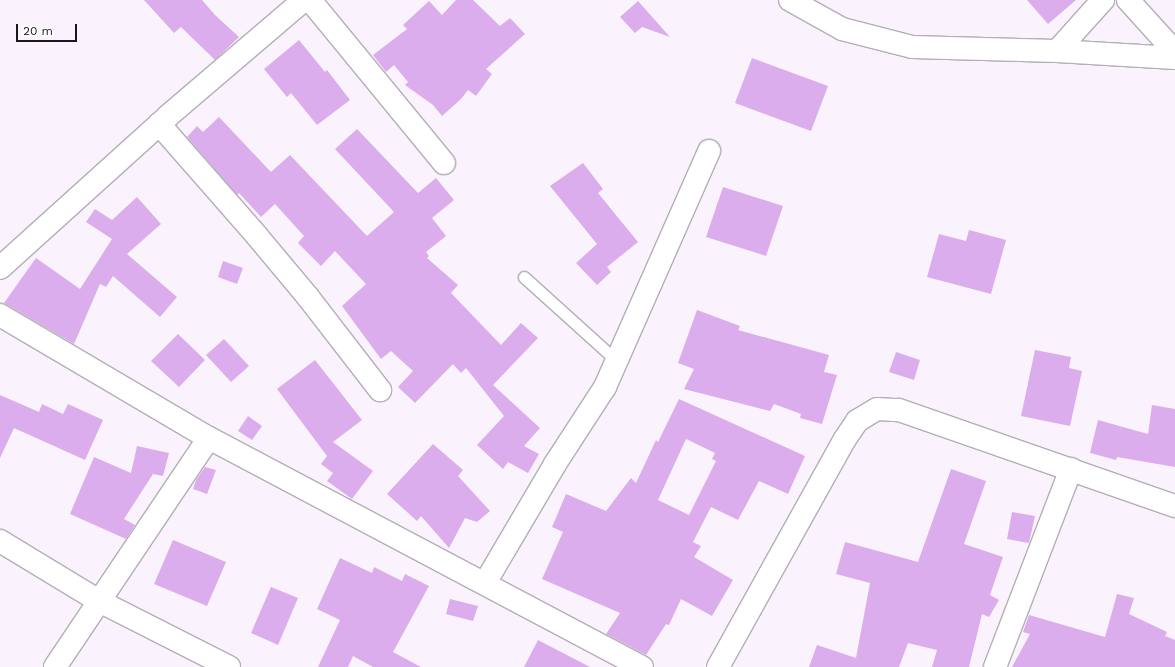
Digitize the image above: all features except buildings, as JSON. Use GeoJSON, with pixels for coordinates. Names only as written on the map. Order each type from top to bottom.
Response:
{"type":"FeatureCollection","features":[{"type":"Feature","properties":{"kind":"street"},"geometry":{"type":"LineString","coordinates":[[0,268],[159,124],[304,0]]}},
{"type":"Feature","properties":{"kind":"street"},"geometry":{"type":"LineString","coordinates":[[310,0],[444,163]]}},
{"type":"Feature","properties":{"kind":"street"},"geometry":{"type":"LineString","coordinates":[[790,0],[842,29],[912,47],[1057,51],[1175,58]]}},
{"type":"Feature","properties":{"kind":"street"},"geometry":{"type":"LineString","coordinates":[[1057,51],[1103,0]]}},
{"type":"Feature","properties":{"kind":"street"},"geometry":{"type":"LineString","coordinates":[[1128,0],[1175,52]]}},
{"type":"Feature","properties":{"kind":"street"},"geometry":{"type":"LineString","coordinates":[[159,124],[257,236],[380,390]]}},
{"type":"Feature","properties":{"kind":"street"},"geometry":{"type":"LineString","coordinates":[[485,583],[555,464],[605,387],[709,151]]}},
{"type":"Feature","properties":{"kind":"street"},"geometry":{"type":"LineString","coordinates":[[0,315],[210,438],[642,667]]}},
{"type":"Feature","properties":{"kind":"street"},"geometry":{"type":"LineString","coordinates":[[718,667],[857,421],[877,408],[899,410],[1175,506]]}},
{"type":"Feature","properties":{"kind":"street"},"geometry":{"type":"LineString","coordinates":[[55,667],[210,438]]}},
{"type":"Feature","properties":{"kind":"street"},"geometry":{"type":"LineString","coordinates":[[995,667],[1071,469]]}},
{"type":"Feature","properties":{"kind":"street"},"geometry":{"type":"LineString","coordinates":[[5,549],[99,601],[229,667]]}},
{"type":"Feature","properties":{"kind":"lane"},"geometry":{"type":"LineString","coordinates":[[524,278],[617,361]]}}]}
